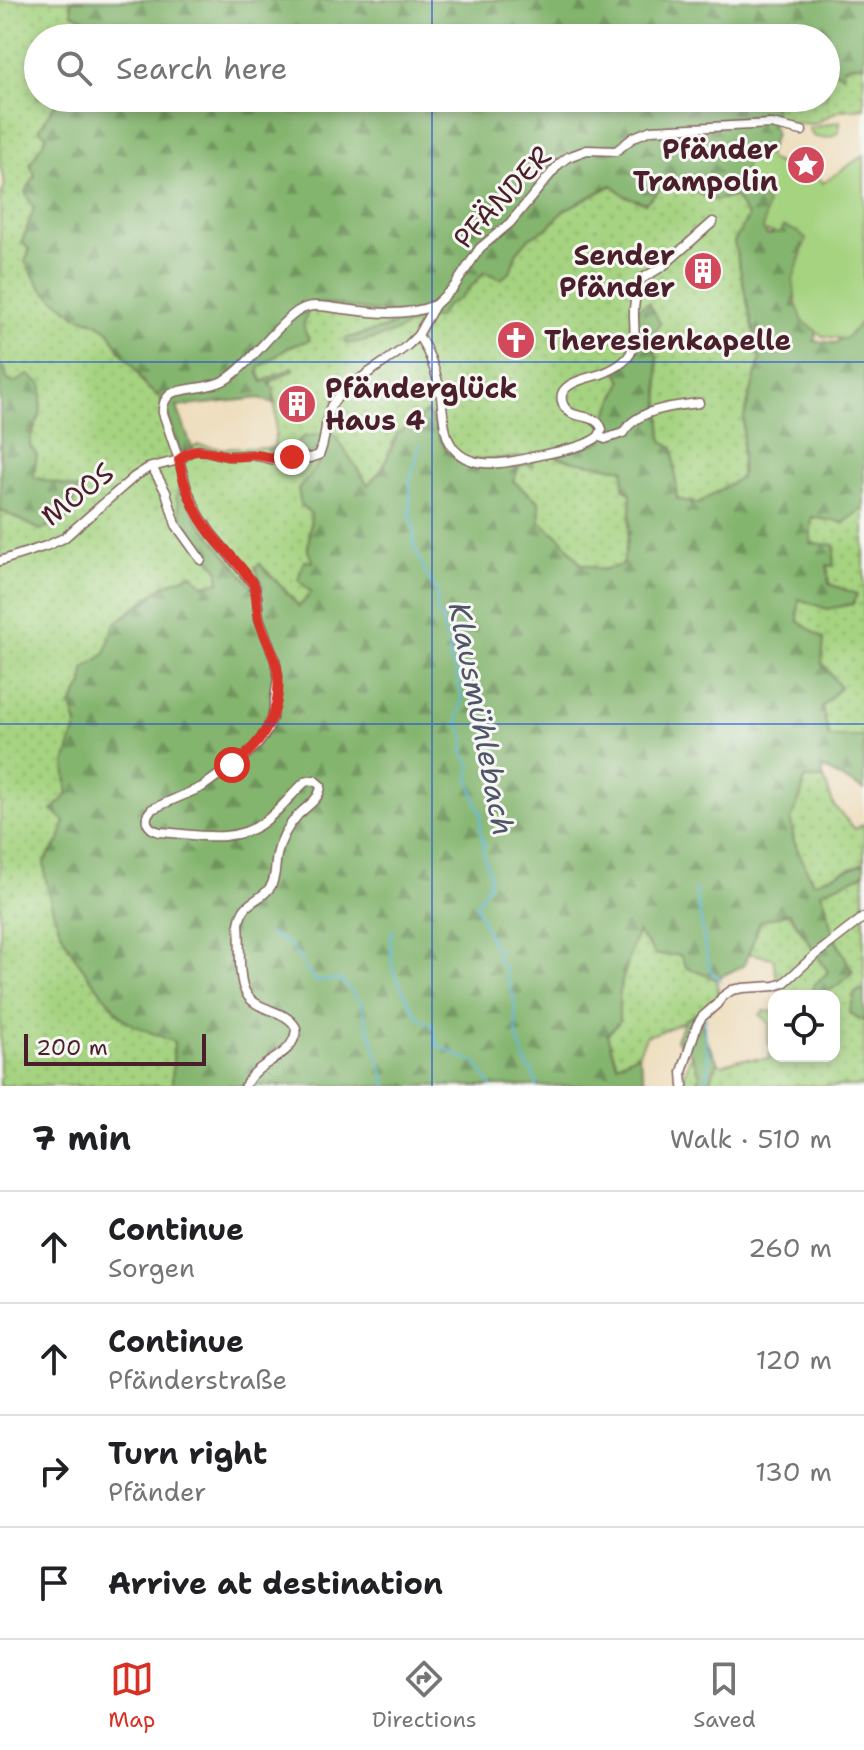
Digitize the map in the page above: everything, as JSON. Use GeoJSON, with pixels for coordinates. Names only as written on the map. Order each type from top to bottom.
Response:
{"type":"FeatureCollection","features":[{"type":"Feature","properties":{"kind":"street","name":"PFÄNDER"},"geometry":{"type":"LineString","coordinates":[[179,460],[199,449],[227,456],[260,456],[275,460],[295,456],[314,457],[321,451],[329,412],[340,395],[399,353],[418,335],[435,305],[454,287],[480,248],[510,223],[568,157],[587,150],[616,151],[634,137],[651,130],[771,124],[802,131]]}},
{"type":"Feature","properties":{"kind":"street"},"geometry":{"type":"LineString","coordinates":[[418,335],[433,365],[447,437],[465,458],[487,464],[508,463],[593,441],[602,429],[600,423],[567,410],[562,403],[563,394],[571,384],[615,368],[628,357],[634,344],[634,305],[640,280],[663,266],[713,222]]}},
{"type":"Feature","properties":{"kind":"street"},"geometry":{"type":"LineString","coordinates":[[245,1086],[253,1073],[288,1049],[295,1039],[296,1028],[286,1016],[256,1003],[244,991],[241,915],[271,885],[284,836],[297,816],[318,796],[321,786],[314,780],[305,782],[265,822],[238,834],[210,837],[160,832],[150,829],[146,820],[152,809],[196,791],[242,759],[263,737],[271,722],[278,683],[277,668],[259,618],[254,585],[199,515],[187,489],[163,405],[167,397],[178,391],[227,379],[298,311],[313,306],[384,313],[415,311],[435,305]]}},
{"type":"Feature","properties":{"kind":"street"},"geometry":{"type":"LineString","coordinates":[[599,436],[605,439],[623,433],[628,424],[653,412],[699,403]]}},
{"type":"Feature","properties":{"kind":"street","name":"MOOS"},"geometry":{"type":"LineString","coordinates":[[0,561],[64,538],[134,477],[152,467],[179,460]]}},
{"type":"Feature","properties":{"kind":"street"},"geometry":{"type":"LineString","coordinates":[[152,467],[166,492],[176,525],[201,560]]}},
{"type":"Feature","properties":{"kind":"street"},"geometry":{"type":"LineString","coordinates":[[683,1086],[682,1072],[697,1025],[722,997],[732,990],[784,983],[864,917]]}},
{"type":"Feature","properties":{"kind":"green space"},"geometry":{"type":"Polygon","coordinates":[[[0,0],[71,0],[72,13],[83,17],[83,24],[24,24],[24,112],[50,112],[40,129],[47,136],[38,161],[31,219],[22,242],[76,316],[95,322],[109,331],[146,387],[160,397],[165,413],[192,448],[198,445],[266,448],[272,457],[303,452],[322,458],[298,489],[311,514],[308,550],[314,562],[304,561],[311,592],[299,607],[260,564],[256,568],[263,588],[251,586],[196,518],[182,484],[184,527],[219,570],[219,582],[203,585],[192,574],[165,585],[115,623],[105,654],[84,669],[83,684],[71,706],[77,724],[65,764],[68,794],[65,821],[59,841],[44,861],[126,1021],[174,1042],[172,1086],[0,1086],[0,510],[41,530],[78,490],[33,477],[37,455],[30,446],[40,415],[42,384],[14,384],[7,380],[5,369],[0,366],[0,197],[5,186],[0,166],[0,0]]]}},
{"type":"Feature","properties":{"kind":"green space"},"geometry":{"type":"Polygon","coordinates":[[[71,0],[864,0],[864,64],[843,68],[843,75],[840,74],[840,24],[83,24],[83,18],[72,13],[71,0]]]}},
{"type":"Feature","properties":{"kind":"green space"},"geometry":{"type":"Polygon","coordinates":[[[864,64],[864,108],[840,110],[840,73],[843,74],[843,68],[864,64]]]}},
{"type":"Feature","properties":{"kind":"green space"},"geometry":{"type":"Polygon","coordinates":[[[50,112],[774,112],[770,126],[773,126],[775,134],[768,154],[754,150],[747,179],[753,189],[768,201],[766,235],[772,235],[777,222],[797,215],[810,244],[798,271],[793,306],[811,303],[822,315],[814,341],[836,343],[861,319],[864,279],[864,507],[844,523],[812,517],[810,543],[835,545],[833,566],[827,565],[829,584],[857,594],[853,604],[827,609],[799,599],[798,621],[824,639],[822,663],[840,687],[822,707],[829,737],[864,737],[864,790],[821,767],[824,779],[805,779],[791,819],[794,842],[813,883],[864,863],[864,874],[821,892],[833,935],[853,972],[830,990],[812,990],[828,972],[789,913],[761,921],[744,965],[716,979],[687,968],[680,955],[656,955],[637,932],[619,991],[619,1022],[607,1035],[617,1064],[638,1054],[649,1086],[172,1086],[174,1042],[125,1020],[82,967],[56,919],[44,862],[59,841],[65,821],[52,811],[68,794],[65,764],[77,724],[71,706],[83,684],[84,669],[105,654],[115,623],[165,585],[192,574],[203,585],[219,582],[219,570],[184,527],[176,496],[181,482],[196,518],[251,585],[263,587],[255,567],[260,564],[299,607],[311,592],[298,580],[304,561],[313,562],[308,551],[311,514],[301,505],[298,489],[321,459],[302,452],[272,457],[266,448],[293,446],[303,437],[333,432],[368,485],[383,468],[397,434],[427,412],[449,455],[470,460],[534,457],[532,466],[525,464],[519,467],[513,481],[539,502],[540,522],[561,538],[580,563],[602,570],[623,565],[631,494],[623,488],[624,469],[573,461],[547,453],[604,439],[604,422],[622,381],[616,369],[629,360],[635,310],[649,302],[660,323],[651,340],[657,357],[662,441],[673,447],[677,499],[698,504],[741,477],[744,417],[760,359],[734,242],[748,217],[735,197],[714,200],[670,181],[645,203],[625,196],[612,185],[564,210],[548,228],[530,237],[517,252],[510,272],[501,279],[485,272],[461,297],[446,306],[438,318],[346,344],[345,339],[386,328],[417,314],[378,312],[330,304],[295,309],[274,330],[309,309],[304,325],[310,340],[291,346],[260,367],[258,372],[263,382],[294,369],[269,383],[274,389],[273,404],[260,398],[177,407],[192,448],[181,453],[160,397],[146,387],[109,331],[95,322],[76,316],[41,288],[25,262],[30,250],[22,242],[34,208],[25,193],[35,175],[30,164],[47,136],[39,130],[50,112]]]}},
{"type":"Feature","properties":{"kind":"green space"},"geometry":{"type":"Polygon","coordinates":[[[774,112],[836,112],[814,124],[772,121],[774,112]]]}},
{"type":"Feature","properties":{"kind":"green space"},"geometry":{"type":"Polygon","coordinates":[[[840,121],[839,132],[830,137],[813,136],[809,129],[840,121]]]}},
{"type":"Feature","properties":{"kind":"green space"},"geometry":{"type":"Polygon","coordinates":[[[754,150],[768,154],[770,160],[780,164],[783,161],[809,174],[813,170],[823,183],[864,155],[864,319],[845,339],[823,336],[803,321],[796,303],[793,280],[806,239],[783,226],[779,234],[763,231],[767,203],[746,180],[745,173],[754,150]]]}},
{"type":"Feature","properties":{"kind":"green space"},"geometry":{"type":"Polygon","coordinates":[[[670,180],[714,200],[735,197],[748,217],[734,242],[760,360],[744,417],[741,477],[697,504],[677,499],[673,447],[662,441],[657,357],[651,340],[649,302],[635,310],[638,327],[622,381],[604,422],[604,439],[579,446],[559,458],[625,469],[623,488],[631,494],[623,565],[602,570],[580,563],[561,538],[540,522],[539,501],[513,481],[519,467],[525,464],[523,457],[470,460],[449,455],[440,441],[437,426],[397,434],[383,468],[368,486],[303,437],[293,446],[274,447],[275,404],[269,383],[294,369],[262,382],[258,372],[260,367],[291,346],[304,332],[302,325],[308,311],[272,332],[291,311],[299,306],[324,303],[417,314],[386,328],[345,339],[346,343],[363,342],[391,333],[461,297],[485,271],[510,272],[517,252],[530,237],[548,228],[564,210],[613,185],[625,196],[670,180]]]}},
{"type":"Feature","properties":{"kind":"green space"},"geometry":{"type":"Polygon","coordinates":[[[0,366],[5,369],[7,380],[14,383],[28,375],[42,384],[40,415],[30,446],[37,455],[33,477],[78,489],[68,518],[41,530],[0,510],[0,366]]]}},
{"type":"Feature","properties":{"kind":"green space"},"geometry":{"type":"Polygon","coordinates":[[[864,507],[864,737],[829,737],[822,707],[840,687],[798,621],[798,599],[856,594],[829,584],[827,565],[833,566],[810,543],[811,517],[844,523],[864,507]]]}},
{"type":"Feature","properties":{"kind":"green space"},"geometry":{"type":"Polygon","coordinates":[[[805,779],[824,779],[834,806],[855,829],[864,824],[864,863],[813,883],[794,842],[791,819],[805,779]]]}},
{"type":"Feature","properties":{"kind":"green space"},"geometry":{"type":"Polygon","coordinates":[[[864,874],[864,989],[855,993],[850,1012],[864,1021],[864,1086],[713,1086],[710,1078],[718,1062],[722,1065],[739,1059],[768,1059],[768,1062],[840,1062],[840,990],[784,990],[782,979],[777,978],[773,958],[748,953],[761,921],[789,913],[829,973],[815,984],[853,972],[833,935],[820,891],[864,874]]]}},
{"type":"Feature","properties":{"kind":"green space"},"geometry":{"type":"Polygon","coordinates":[[[637,931],[680,955],[687,968],[716,979],[719,995],[694,1016],[647,1035],[638,1054],[617,1064],[607,1035],[619,1022],[619,991],[637,931]]]}},
{"type":"Feature","properties":{"kind":"green space"},"geometry":{"type":"Polygon","coordinates":[[[864,989],[864,1021],[849,1013],[855,993],[864,989]]]}},
{"type":"Feature","properties":{"kind":"green space"},"geometry":{"type":"Polygon","coordinates":[[[702,1011],[704,1032],[718,1062],[710,1078],[713,1086],[695,1086],[700,1074],[691,1054],[676,1040],[684,1020],[702,1011]]]}},
{"type":"Feature","properties":{"kind":"green space"},"geometry":{"type":"Polygon","coordinates":[[[768,1011],[768,1022],[760,1015],[768,1011]]]}},
{"type":"Feature","properties":{"kind":"green space"},"geometry":{"type":"Polygon","coordinates":[[[691,1054],[700,1075],[695,1086],[681,1086],[691,1054]]]}},
{"type":"Feature","properties":{"kind":"waterway","name":"Klausmühlebach"},"geometry":{"type":"LineString","coordinates":[[420,444],[410,480],[410,517],[414,525],[414,545],[437,592],[437,612],[450,644],[450,660],[456,671],[462,699],[458,721],[465,737],[463,753],[471,766],[469,777],[481,813],[483,854],[490,874],[489,884],[476,905],[492,944],[499,950],[496,958],[505,967],[514,997],[517,1037],[528,1068],[533,1071],[536,1086]]}},
{"type":"Feature","properties":{"kind":"waterway"},"geometry":{"type":"LineString","coordinates":[[695,888],[709,968],[720,981]]}},
{"type":"Feature","properties":{"kind":"waterway","name":"Klausmühlebach"},"geometry":{"type":"LineString","coordinates":[[393,929],[390,941],[393,971],[417,1016],[433,1026],[437,1045],[477,1064],[491,1086]]}},
{"type":"Feature","properties":{"kind":"waterway"},"geometry":{"type":"LineString","coordinates":[[268,933],[289,944],[315,981],[341,980],[360,1001],[387,1086]]}},
{"type":"Feature","properties":{"kind":"waterway"},"geometry":{"type":"LineString","coordinates":[[706,1017],[704,1033],[709,1062],[706,1086]]}},
{"type":"Feature","properties":{"kind":"place","name":"Pfänder Trampolin"},"geometry":{"type":"Point","coordinates":[806,165]}},
{"type":"Feature","properties":{"kind":"place","name":"Sender Pfänder"},"geometry":{"type":"Point","coordinates":[703,271]}},
{"type":"Feature","properties":{"kind":"place","name":"Theresienkapelle"},"geometry":{"type":"Point","coordinates":[516,340]}},
{"type":"Feature","properties":{"kind":"place","name":"Pfänderglück Haus 4"},"geometry":{"type":"Point","coordinates":[297,404]}},
{"type":"Feature","properties":{"kind":"route"},"geometry":{"type":"LineString","coordinates":[[232,765],[252,750],[268,730],[277,692],[277,668],[259,618],[254,585],[199,515],[179,460],[199,449],[227,456],[260,456],[275,460],[292,457]]}}]}
